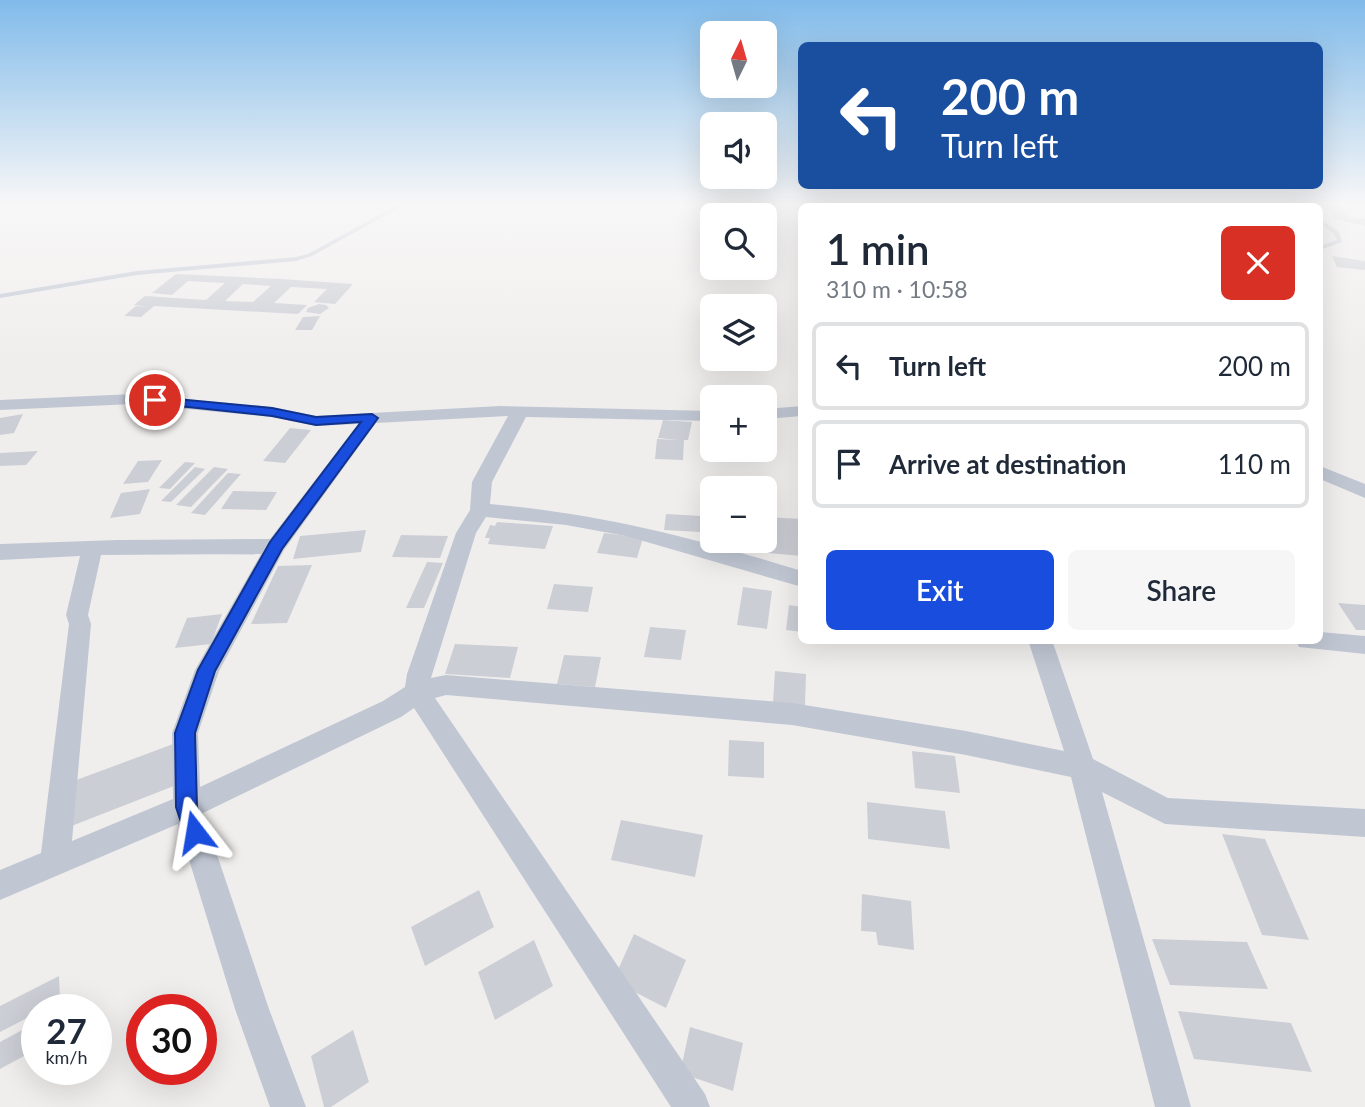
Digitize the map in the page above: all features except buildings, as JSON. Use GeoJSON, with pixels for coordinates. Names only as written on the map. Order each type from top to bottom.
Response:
{"type":"FeatureCollection","features":[{"type":"Feature","properties":{"kind":"street"},"geometry":{"type":"LineString","coordinates":[[0,405],[134,399],[272,412],[316,421],[520,411],[700,416]]}},
{"type":"Feature","properties":{"kind":"street"},"geometry":{"type":"LineString","coordinates":[[520,411],[482,482],[480,510],[466,533],[419,674],[417,692],[692,1107]]}},
{"type":"Feature","properties":{"kind":"street"},"geometry":{"type":"LineString","coordinates":[[777,413],[798,411]]}},
{"type":"Feature","properties":{"kind":"street"},"geometry":{"type":"LineString","coordinates":[[288,1107],[252,1009],[187,807],[185,733],[207,670],[275,546],[372,418]]}},
{"type":"Feature","properties":{"kind":"street"},"geometry":{"type":"LineString","coordinates":[[1323,473],[1365,492]]}},
{"type":"Feature","properties":{"kind":"street"},"geometry":{"type":"LineString","coordinates":[[480,510],[567,518],[620,529],[704,548],[798,578]]}},
{"type":"Feature","properties":{"kind":"street"},"geometry":{"type":"LineString","coordinates":[[0,552],[117,547],[275,546]]}},
{"type":"Feature","properties":{"kind":"street"},"geometry":{"type":"LineString","coordinates":[[55,863],[80,624],[77,615],[92,550]]}},
{"type":"Feature","properties":{"kind":"street"},"geometry":{"type":"LineString","coordinates":[[1323,641],[1365,645]]}},
{"type":"Feature","properties":{"kind":"street"},"geometry":{"type":"LineString","coordinates":[[1041,644],[1082,767],[1174,1107]]}},
{"type":"Feature","properties":{"kind":"street"},"geometry":{"type":"LineString","coordinates":[[0,885],[187,807],[392,709],[417,692],[446,685],[792,714],[966,743],[1082,767],[1165,811],[1365,823]]}},
{"type":"Feature","properties":{"kind":"lane"},"geometry":{"type":"LineString","coordinates":[[0,296],[137,273],[296,259],[311,255]]}},
{"type":"Feature","properties":{"kind":"route"},"geometry":{"type":"LineString","coordinates":[[155,400],[272,412],[316,421],[372,418],[275,546],[207,670],[185,733],[187,807],[195,832]]}}]}
